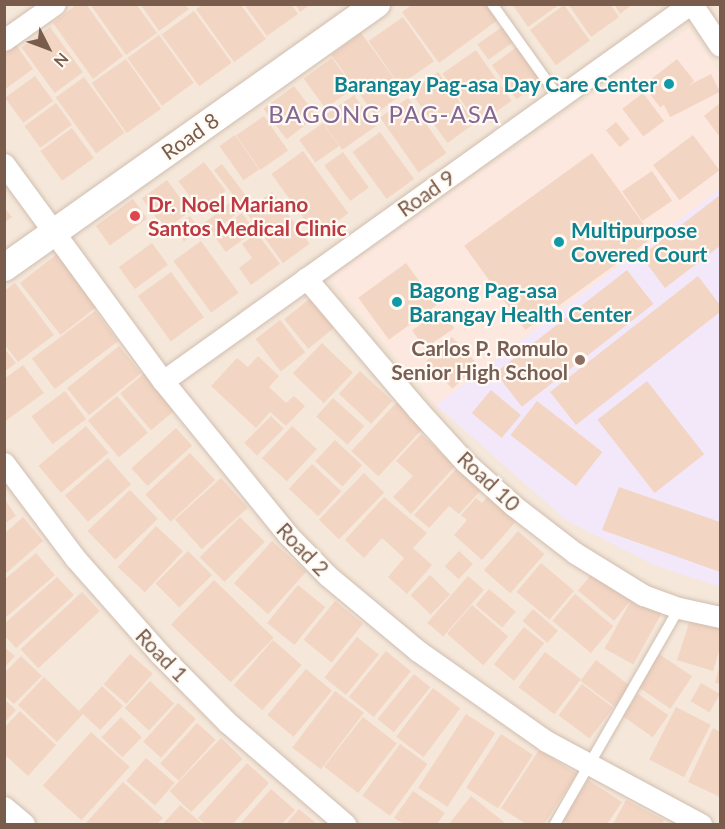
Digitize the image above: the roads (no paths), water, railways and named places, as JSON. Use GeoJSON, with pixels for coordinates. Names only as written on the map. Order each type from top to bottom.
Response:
{"type":"FeatureCollection","features":[{"type":"Feature","properties":{"kind":"street"},"geometry":{"type":"LineString","coordinates":[[4,40],[55,4]]}},
{"type":"Feature","properties":{"kind":"street","name":"Road 8"},"geometry":{"type":"LineString","coordinates":[[4,267],[376,4]]}},
{"type":"Feature","properties":{"kind":"street"},"geometry":{"type":"LineString","coordinates":[[691,4],[720,46]]}},
{"type":"Feature","properties":{"kind":"street","name":"Road 9"},"geometry":{"type":"LineString","coordinates":[[163,381],[691,4]]}},
{"type":"Feature","properties":{"kind":"street","name":"Road 2"},"geometry":{"type":"LineString","coordinates":[[4,164],[163,381],[274,519],[328,576],[418,651],[500,711],[587,766],[701,825]]}},
{"type":"Feature","properties":{"kind":"street","name":"Road 10"},"geometry":{"type":"LineString","coordinates":[[306,278],[417,409],[494,488],[599,569],[643,594],[679,608],[720,617]]}},
{"type":"Feature","properties":{"kind":"street","name":"Road 1"},"geometry":{"type":"LineString","coordinates":[[4,463],[75,558],[159,653],[228,723],[345,825]]}},
{"type":"Feature","properties":{"kind":"street"},"geometry":{"type":"LineString","coordinates":[[4,807],[24,825]]}},
{"type":"Feature","properties":{"kind":"lane"},"geometry":{"type":"LineString","coordinates":[[492,4],[559,98]]}},
{"type":"Feature","properties":{"kind":"lane"},"geometry":{"type":"LineString","coordinates":[[555,825],[679,608]]}},
{"type":"Feature","properties":{"kind":"place","name":"Barangay Pag-asa Day Care Center"},"geometry":{"type":"Point","coordinates":[669,84]}},
{"type":"Feature","properties":{"kind":"place","name":"Dr. Noel Mariano Santos Medical Clinic"},"geometry":{"type":"Point","coordinates":[135,216]}},
{"type":"Feature","properties":{"kind":"place","name":"Multipurpose Covered Court"},"geometry":{"type":"Point","coordinates":[559,242]}},
{"type":"Feature","properties":{"kind":"place","name":"Bagong Pag-asa Barangay Health Center"},"geometry":{"type":"Point","coordinates":[397,302]}},
{"type":"Feature","properties":{"kind":"place","name":"Carlos P. Romulo Senior High School"},"geometry":{"type":"Point","coordinates":[580,360]}},
{"type":"Feature","properties":{"kind":"district","name":"BAGONG PAG-ASA"},"geometry":{"type":"Point","coordinates":[384,114]}}]}
